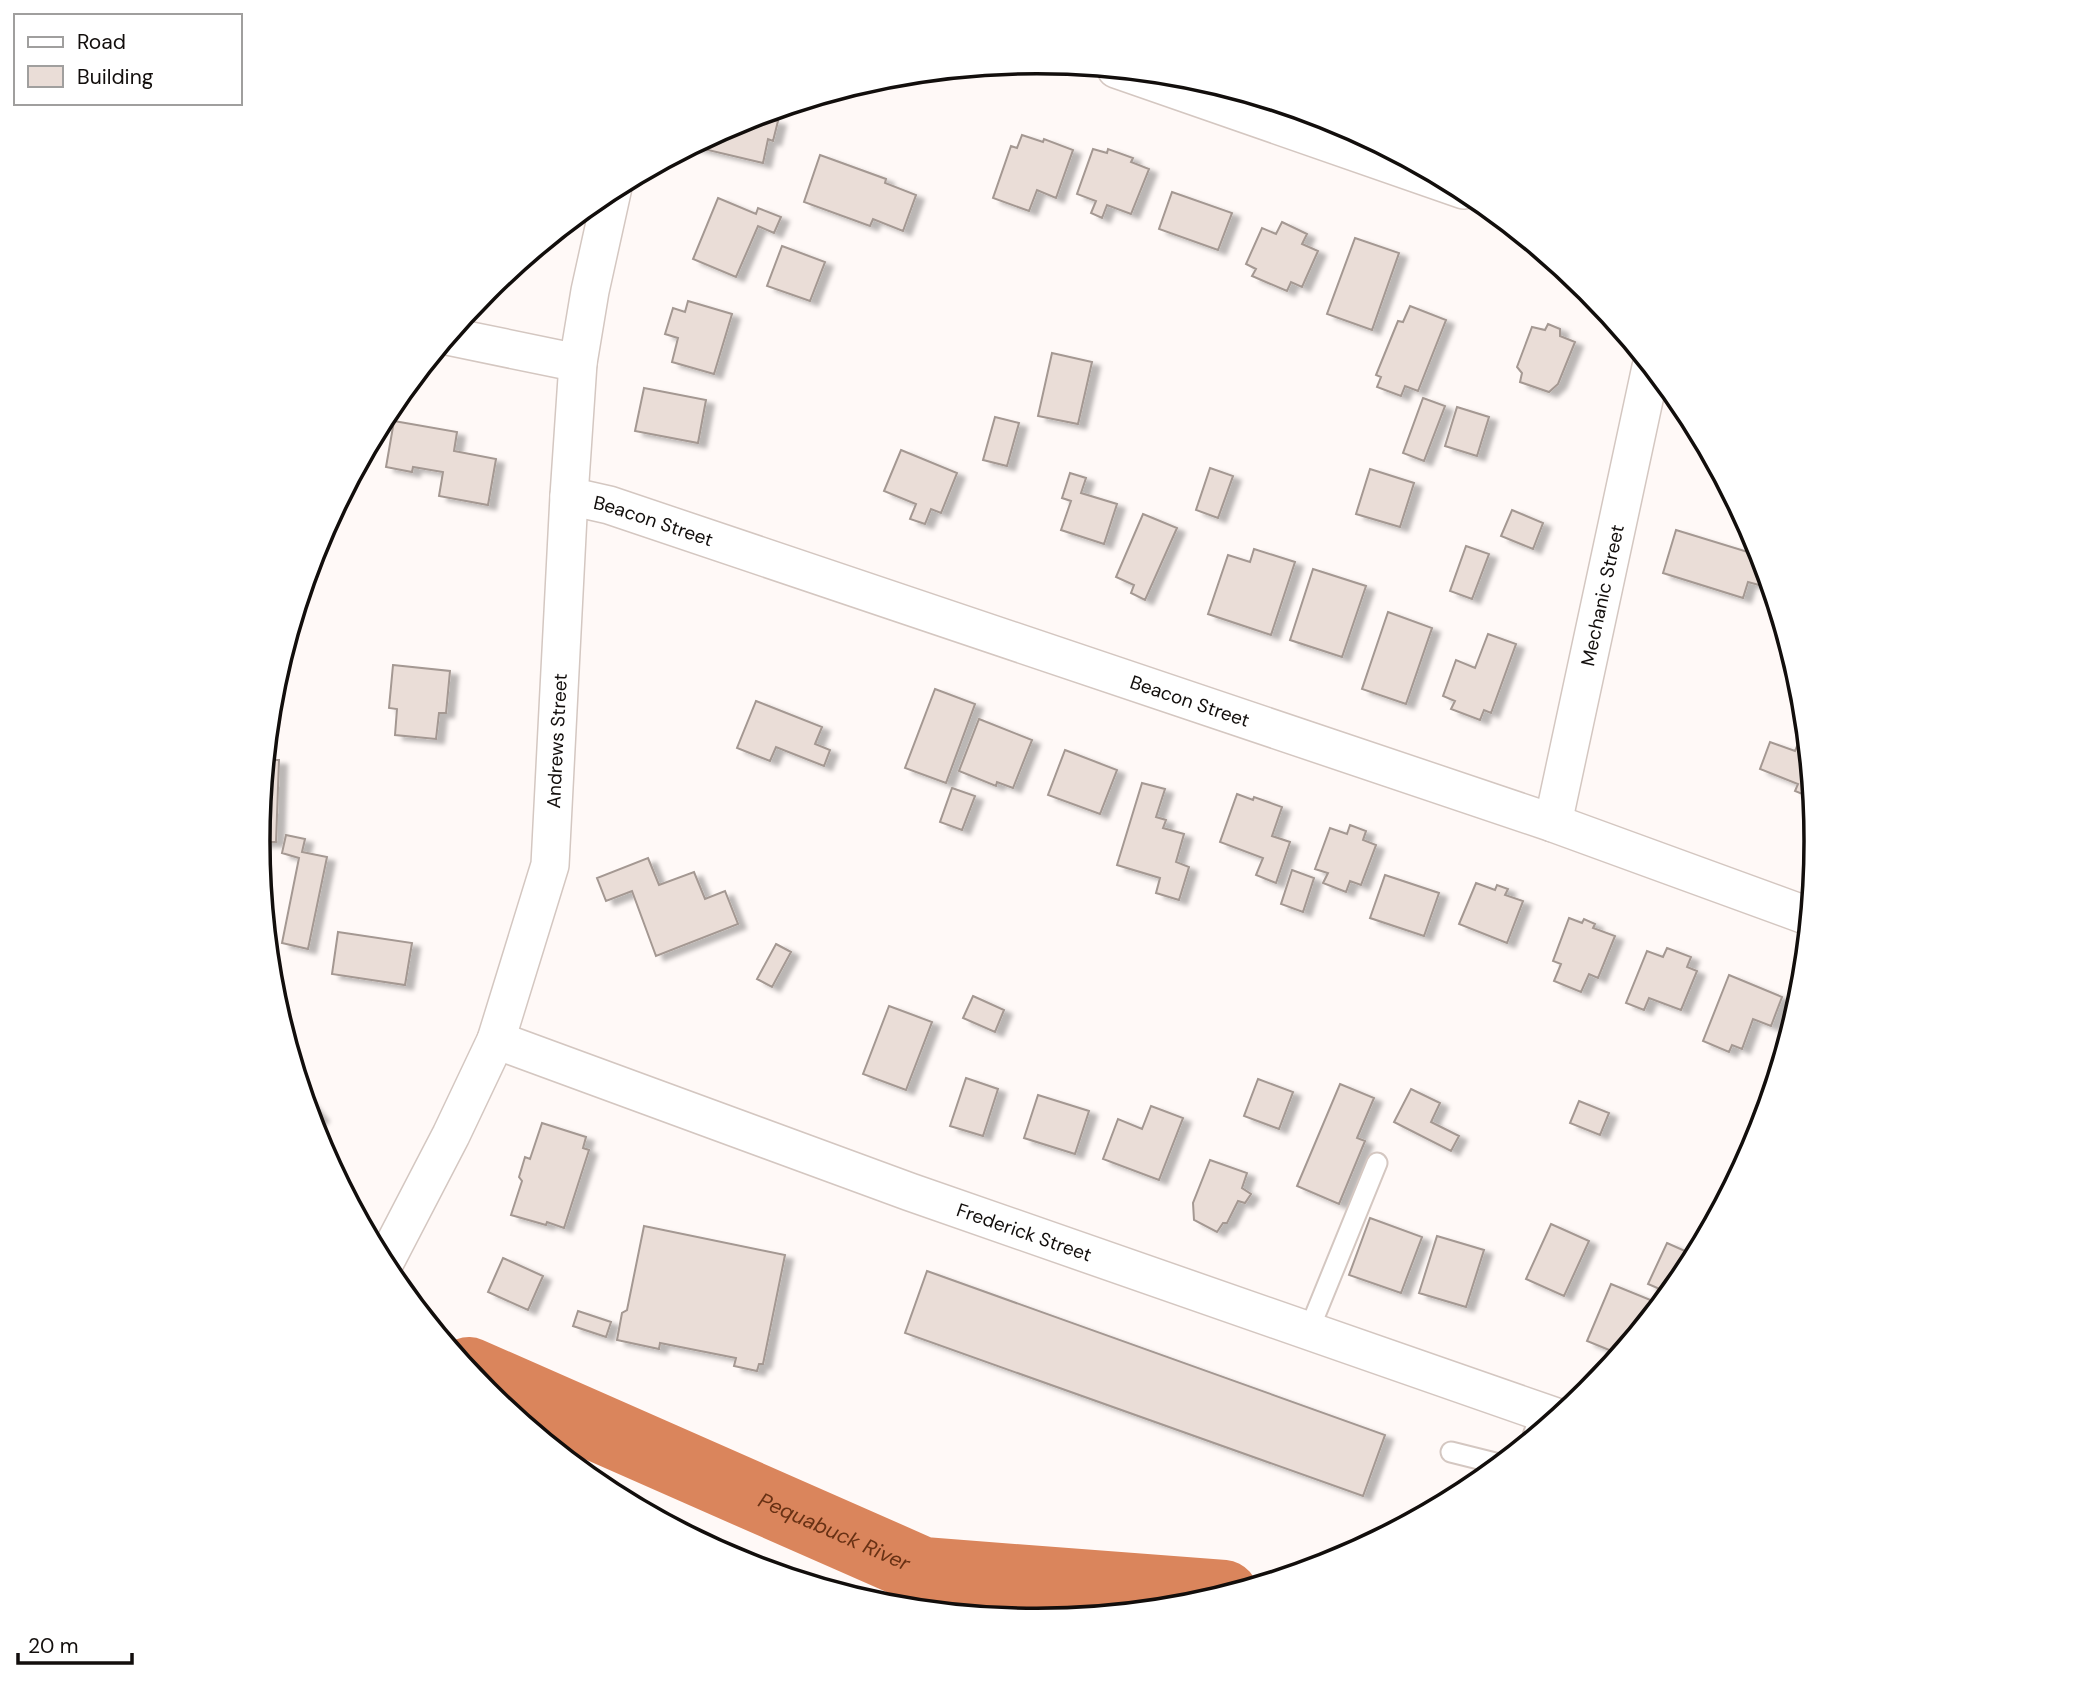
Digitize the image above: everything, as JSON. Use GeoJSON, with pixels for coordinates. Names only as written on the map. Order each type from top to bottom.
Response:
{"type":"FeatureCollection","features":[{"type":"Feature","properties":{"kind":"street"},"geometry":{"type":"LineString","coordinates":[[1157,83],[1413,172]]}},
{"type":"Feature","properties":{"kind":"street","name":"Andrews Street"},"geometry":{"type":"LineString","coordinates":[[390,1252],[451,1135],[496,1040],[550,865],[578,363],[590,291],[609,203]]}},
{"type":"Feature","properties":{"kind":"street"},"geometry":{"type":"LineString","coordinates":[[457,338],[578,363]]}},
{"type":"Feature","properties":{"kind":"street","name":"Mechanic Street"},"geometry":{"type":"LineString","coordinates":[[1553,823],[1648,379]]}},
{"type":"Feature","properties":{"kind":"street","name":"Beacon Street"},"geometry":{"type":"LineString","coordinates":[[569,496],[609,505],[1553,823],[1800,913]]}},
{"type":"Feature","properties":{"kind":"street","name":"Frederick Street"},"geometry":{"type":"LineString","coordinates":[[496,1040],[910,1192],[1309,1331],[1539,1420]]}},
{"type":"Feature","properties":{"kind":"lane"},"geometry":{"type":"LineString","coordinates":[[1309,1331],[1377,1163]]}},
{"type":"Feature","properties":{"kind":"lane"},"geometry":{"type":"LineString","coordinates":[[1451,1452],[1487,1461]]}},
{"type":"Feature","properties":{"kind":"building"},"geometry":{"type":"Polygon","coordinates":[[[778,121],[773,141],[768,139],[763,163],[705,149],[743,132],[778,121]]]}},
{"type":"Feature","properties":{"kind":"building"},"geometry":{"type":"Polygon","coordinates":[[[1022,135],[1043,142],[1044,139],[1073,150],[1056,198],[1037,190],[1029,211],[993,198],[1011,146],[1017,148],[1022,135]]]}},
{"type":"Feature","properties":{"kind":"building"},"geometry":{"type":"Polygon","coordinates":[[[1093,149],[1107,153],[1108,149],[1133,158],[1131,162],[1149,169],[1131,214],[1107,205],[1102,218],[1091,213],[1096,201],[1077,194],[1093,149]]]}},
{"type":"Feature","properties":{"kind":"building"},"geometry":{"type":"Polygon","coordinates":[[[820,155],[886,179],[885,183],[916,195],[903,231],[873,219],[870,226],[804,202],[820,155]]]}},
{"type":"Feature","properties":{"kind":"building"},"geometry":{"type":"Polygon","coordinates":[[[1172,192],[1232,213],[1218,250],[1159,229],[1172,192]]]}},
{"type":"Feature","properties":{"kind":"building"},"geometry":{"type":"Polygon","coordinates":[[[718,198],[756,214],[758,208],[781,217],[774,233],[758,226],[736,277],[693,259],[718,198]]]}},
{"type":"Feature","properties":{"kind":"building"},"geometry":{"type":"Polygon","coordinates":[[[1282,222],[1307,234],[1302,244],[1318,251],[1302,287],[1291,282],[1287,291],[1252,276],[1256,269],[1246,264],[1262,228],[1276,234],[1282,222]]]}},
{"type":"Feature","properties":{"kind":"building"},"geometry":{"type":"Polygon","coordinates":[[[1355,238],[1399,253],[1372,330],[1327,314],[1355,238]]]}},
{"type":"Feature","properties":{"kind":"building"},"geometry":{"type":"Polygon","coordinates":[[[782,246],[825,262],[810,301],[767,286],[782,246]]]}},
{"type":"Feature","properties":{"kind":"building"},"geometry":{"type":"Polygon","coordinates":[[[688,301],[732,314],[714,374],[672,362],[678,338],[665,334],[673,308],[685,312],[688,301]]]}},
{"type":"Feature","properties":{"kind":"building"},"geometry":{"type":"Polygon","coordinates":[[[1410,306],[1446,320],[1418,391],[1405,386],[1401,396],[1377,387],[1381,377],[1376,375],[1398,321],[1403,322],[1410,306]]]}},
{"type":"Feature","properties":{"kind":"building"},"geometry":{"type":"Polygon","coordinates":[[[1548,324],[1560,329],[1560,336],[1575,342],[1558,384],[1549,392],[1520,382],[1522,373],[1517,367],[1532,327],[1545,330],[1548,324]]]}},
{"type":"Feature","properties":{"kind":"building"},"geometry":{"type":"Polygon","coordinates":[[[1052,353],[1092,362],[1078,424],[1038,416],[1052,353]]]}},
{"type":"Feature","properties":{"kind":"building"},"geometry":{"type":"Polygon","coordinates":[[[644,388],[706,400],[698,443],[635,431],[644,388]]]}},
{"type":"Feature","properties":{"kind":"building"},"geometry":{"type":"Polygon","coordinates":[[[1423,398],[1445,406],[1424,461],[1403,453],[1423,398]]]}},
{"type":"Feature","properties":{"kind":"building"},"geometry":{"type":"Polygon","coordinates":[[[1457,407],[1489,417],[1477,456],[1445,446],[1457,407]]]}},
{"type":"Feature","properties":{"kind":"building"},"geometry":{"type":"Polygon","coordinates":[[[995,417],[1019,423],[1007,466],[983,460],[995,417]]]}},
{"type":"Feature","properties":{"kind":"building"},"geometry":{"type":"Polygon","coordinates":[[[395,421],[457,432],[454,451],[496,459],[488,505],[439,496],[443,472],[413,467],[412,472],[386,467],[395,421]]]}},
{"type":"Feature","properties":{"kind":"building"},"geometry":{"type":"Polygon","coordinates":[[[901,450],[957,473],[941,513],[931,509],[925,524],[910,519],[916,504],[884,491],[901,450]]]}},
{"type":"Feature","properties":{"kind":"building"},"geometry":{"type":"Polygon","coordinates":[[[1210,468],[1233,476],[1218,518],[1196,510],[1210,468]]]}},
{"type":"Feature","properties":{"kind":"building"},"geometry":{"type":"Polygon","coordinates":[[[1370,469],[1414,483],[1400,527],[1356,514],[1370,469]]]}},
{"type":"Feature","properties":{"kind":"building"},"geometry":{"type":"Polygon","coordinates":[[[1070,473],[1086,478],[1081,493],[1117,504],[1104,544],[1061,530],[1071,501],[1062,498],[1070,473]]]}},
{"type":"Feature","properties":{"kind":"building"},"geometry":{"type":"Polygon","coordinates":[[[1512,510],[1543,523],[1533,549],[1501,536],[1512,510]]]}},
{"type":"Feature","properties":{"kind":"building"},"geometry":{"type":"Polygon","coordinates":[[[1143,514],[1177,528],[1145,600],[1131,593],[1134,585],[1116,577],[1143,514]]]}},
{"type":"Feature","properties":{"kind":"building"},"geometry":{"type":"Polygon","coordinates":[[[1676,530],[1747,552],[1760,585],[1748,582],[1743,598],[1663,573],[1676,530]]]}},
{"type":"Feature","properties":{"kind":"building"},"geometry":{"type":"Polygon","coordinates":[[[1466,546],[1489,554],[1472,599],[1450,591],[1466,546]]]}},
{"type":"Feature","properties":{"kind":"building"},"geometry":{"type":"Polygon","coordinates":[[[1254,549],[1295,562],[1271,635],[1208,614],[1228,555],[1250,562],[1254,549]]]}},
{"type":"Feature","properties":{"kind":"building"},"geometry":{"type":"Polygon","coordinates":[[[1313,569],[1366,586],[1342,657],[1290,640],[1313,569]]]}},
{"type":"Feature","properties":{"kind":"building"},"geometry":{"type":"Polygon","coordinates":[[[1388,612],[1432,628],[1406,704],[1362,689],[1388,612]]]}},
{"type":"Feature","properties":{"kind":"building"},"geometry":{"type":"Polygon","coordinates":[[[1488,634],[1516,644],[1491,713],[1484,710],[1480,720],[1451,709],[1455,701],[1443,696],[1456,660],[1475,668],[1488,634]]]}},
{"type":"Feature","properties":{"kind":"building"},"geometry":{"type":"Polygon","coordinates":[[[393,665],[450,671],[446,713],[439,713],[436,739],[395,735],[397,709],[389,708],[393,665]]]}},
{"type":"Feature","properties":{"kind":"building"},"geometry":{"type":"Polygon","coordinates":[[[935,689],[975,704],[946,783],[905,768],[935,689]]]}},
{"type":"Feature","properties":{"kind":"building"},"geometry":{"type":"Polygon","coordinates":[[[756,701],[822,727],[815,744],[830,750],[824,766],[776,747],[770,761],[737,748],[756,701]]]}},
{"type":"Feature","properties":{"kind":"building"},"geometry":{"type":"Polygon","coordinates":[[[979,719],[1032,740],[1013,788],[997,782],[996,786],[959,771],[979,719]]]}},
{"type":"Feature","properties":{"kind":"building"},"geometry":{"type":"Polygon","coordinates":[[[1770,742],[1795,751],[1797,745],[1802,794],[1795,791],[1798,784],[1760,769],[1770,742]]]}},
{"type":"Feature","properties":{"kind":"building"},"geometry":{"type":"Polygon","coordinates":[[[1065,750],[1117,770],[1100,814],[1048,795],[1065,750]]]}},
{"type":"Feature","properties":{"kind":"building"},"geometry":{"type":"Polygon","coordinates":[[[274,760],[279,760],[276,842],[270,842],[271,790],[274,760]]]}},
{"type":"Feature","properties":{"kind":"building"},"geometry":{"type":"Polygon","coordinates":[[[1142,783],[1165,789],[1156,817],[1166,820],[1163,828],[1184,834],[1176,862],[1189,867],[1179,900],[1156,893],[1160,878],[1117,865],[1142,783]]]}},
{"type":"Feature","properties":{"kind":"building"},"geometry":{"type":"Polygon","coordinates":[[[952,788],[975,796],[962,830],[940,822],[952,788]]]}},
{"type":"Feature","properties":{"kind":"building"},"geometry":{"type":"Polygon","coordinates":[[[1237,794],[1282,807],[1272,836],[1290,842],[1276,883],[1256,875],[1263,858],[1220,842],[1237,794]]]}},
{"type":"Feature","properties":{"kind":"building"},"geometry":{"type":"Polygon","coordinates":[[[1350,825],[1366,831],[1363,840],[1376,845],[1361,885],[1350,881],[1346,892],[1323,883],[1328,873],[1315,869],[1330,828],[1347,834],[1350,825]]]}},
{"type":"Feature","properties":{"kind":"building"},"geometry":{"type":"Polygon","coordinates":[[[286,835],[305,839],[302,852],[327,857],[308,949],[282,943],[299,858],[282,853],[286,835]]]}},
{"type":"Feature","properties":{"kind":"building"},"geometry":{"type":"Polygon","coordinates":[[[648,858],[659,885],[694,872],[705,899],[725,891],[738,924],[656,956],[632,891],[606,901],[597,878],[648,858]]]}},
{"type":"Feature","properties":{"kind":"building"},"geometry":{"type":"Polygon","coordinates":[[[1292,870],[1314,878],[1303,912],[1281,904],[1292,870]]]}},
{"type":"Feature","properties":{"kind":"building"},"geometry":{"type":"Polygon","coordinates":[[[1385,875],[1439,893],[1424,936],[1370,918],[1385,875]]]}},
{"type":"Feature","properties":{"kind":"building"},"geometry":{"type":"Polygon","coordinates":[[[1476,883],[1495,890],[1497,885],[1508,889],[1505,895],[1523,901],[1507,943],[1459,924],[1476,883]]]}},
{"type":"Feature","properties":{"kind":"building"},"geometry":{"type":"Polygon","coordinates":[[[1569,918],[1582,923],[1584,919],[1595,924],[1593,928],[1615,936],[1598,978],[1589,974],[1581,992],[1554,981],[1561,964],[1553,961],[1569,918]]]}},
{"type":"Feature","properties":{"kind":"building"},"geometry":{"type":"Polygon","coordinates":[[[338,932],[412,943],[405,985],[332,974],[338,932]]]}},
{"type":"Feature","properties":{"kind":"building"},"geometry":{"type":"Polygon","coordinates":[[[776,944],[791,952],[772,987],[757,979],[776,944]]]}},
{"type":"Feature","properties":{"kind":"building"},"geometry":{"type":"Polygon","coordinates":[[[1667,948],[1691,957],[1687,967],[1697,971],[1681,1010],[1649,998],[1644,1010],[1626,1003],[1647,951],[1663,957],[1667,948]]]}},
{"type":"Feature","properties":{"kind":"building"},"geometry":{"type":"Polygon","coordinates":[[[1729,975],[1782,997],[1771,1026],[1753,1019],[1742,1049],[1732,1045],[1729,1052],[1703,1041],[1729,975]]]}},
{"type":"Feature","properties":{"kind":"building"},"geometry":{"type":"Polygon","coordinates":[[[973,996],[1004,1010],[995,1032],[963,1018],[973,996]]]}},
{"type":"Feature","properties":{"kind":"building"},"geometry":{"type":"Polygon","coordinates":[[[889,1006],[932,1022],[906,1090],[863,1074],[889,1006]]]}},
{"type":"Feature","properties":{"kind":"building"},"geometry":{"type":"Polygon","coordinates":[[[966,1078],[998,1089],[983,1136],[950,1126],[966,1078]]]}},
{"type":"Feature","properties":{"kind":"building"},"geometry":{"type":"Polygon","coordinates":[[[1258,1079],[1293,1092],[1279,1129],[1244,1116],[1258,1079]]]}},
{"type":"Feature","properties":{"kind":"building"},"geometry":{"type":"Polygon","coordinates":[[[1340,1084],[1374,1098],[1357,1138],[1365,1141],[1339,1204],[1297,1186],[1340,1084]]]}},
{"type":"Feature","properties":{"kind":"building"},"geometry":{"type":"Polygon","coordinates":[[[1411,1089],[1440,1103],[1431,1122],[1459,1136],[1451,1151],[1394,1122],[1411,1089]]]}},
{"type":"Feature","properties":{"kind":"building"},"geometry":{"type":"Polygon","coordinates":[[[1038,1095],[1089,1111],[1075,1154],[1024,1138],[1038,1095]]]}},
{"type":"Feature","properties":{"kind":"building"},"geometry":{"type":"Polygon","coordinates":[[[1579,1101],[1609,1113],[1600,1135],[1570,1123],[1579,1101]]]}},
{"type":"Feature","properties":{"kind":"building"},"geometry":{"type":"Polygon","coordinates":[[[1151,1106],[1183,1118],[1159,1180],[1103,1159],[1118,1119],[1142,1129],[1151,1106]]]}},
{"type":"Feature","properties":{"kind":"building"},"geometry":{"type":"Polygon","coordinates":[[[542,1123],[586,1137],[583,1148],[589,1150],[564,1228],[511,1215],[522,1181],[519,1177],[525,1157],[530,1159],[542,1123]]]}},
{"type":"Feature","properties":{"kind":"building"},"geometry":{"type":"Polygon","coordinates":[[[1210,1160],[1247,1173],[1242,1188],[1251,1194],[1245,1203],[1238,1201],[1227,1223],[1223,1223],[1217,1232],[1194,1220],[1193,1203],[1210,1160]]]}},
{"type":"Feature","properties":{"kind":"building"},"geometry":{"type":"Polygon","coordinates":[[[1370,1218],[1422,1237],[1401,1293],[1349,1275],[1370,1218]]]}},
{"type":"Feature","properties":{"kind":"building"},"geometry":{"type":"Polygon","coordinates":[[[1551,1224],[1589,1241],[1564,1296],[1526,1279],[1551,1224]]]}},
{"type":"Feature","properties":{"kind":"building"},"geometry":{"type":"Polygon","coordinates":[[[644,1226],[785,1255],[763,1364],[759,1364],[757,1371],[734,1366],[736,1358],[660,1343],[659,1349],[617,1340],[622,1313],[627,1310],[644,1226]]]}},
{"type":"Feature","properties":{"kind":"building"},"geometry":{"type":"Polygon","coordinates":[[[1437,1236],[1484,1250],[1466,1307],[1419,1293],[1437,1236]]]}},
{"type":"Feature","properties":{"kind":"building"},"geometry":{"type":"Polygon","coordinates":[[[1667,1243],[1684,1251],[1658,1288],[1648,1284],[1667,1243]]]}},
{"type":"Feature","properties":{"kind":"building"},"geometry":{"type":"Polygon","coordinates":[[[503,1258],[543,1276],[528,1310],[488,1292],[503,1258]]]}},
{"type":"Feature","properties":{"kind":"building"},"geometry":{"type":"Polygon","coordinates":[[[927,1271],[1385,1435],[1363,1496],[905,1333],[927,1271]]]}},
{"type":"Feature","properties":{"kind":"building"},"geometry":{"type":"Polygon","coordinates":[[[1611,1284],[1650,1300],[1609,1350],[1587,1341],[1611,1284]]]}},
{"type":"Feature","properties":{"kind":"building"},"geometry":{"type":"Polygon","coordinates":[[[578,1311],[611,1322],[606,1337],[573,1326],[578,1311]]]}},
{"type":"Feature","properties":{"kind":"waterway","name":"Pequabuck River"},"geometry":{"type":"LineString","coordinates":[[492,1381],[923,1571],[1192,1592]]}}]}
